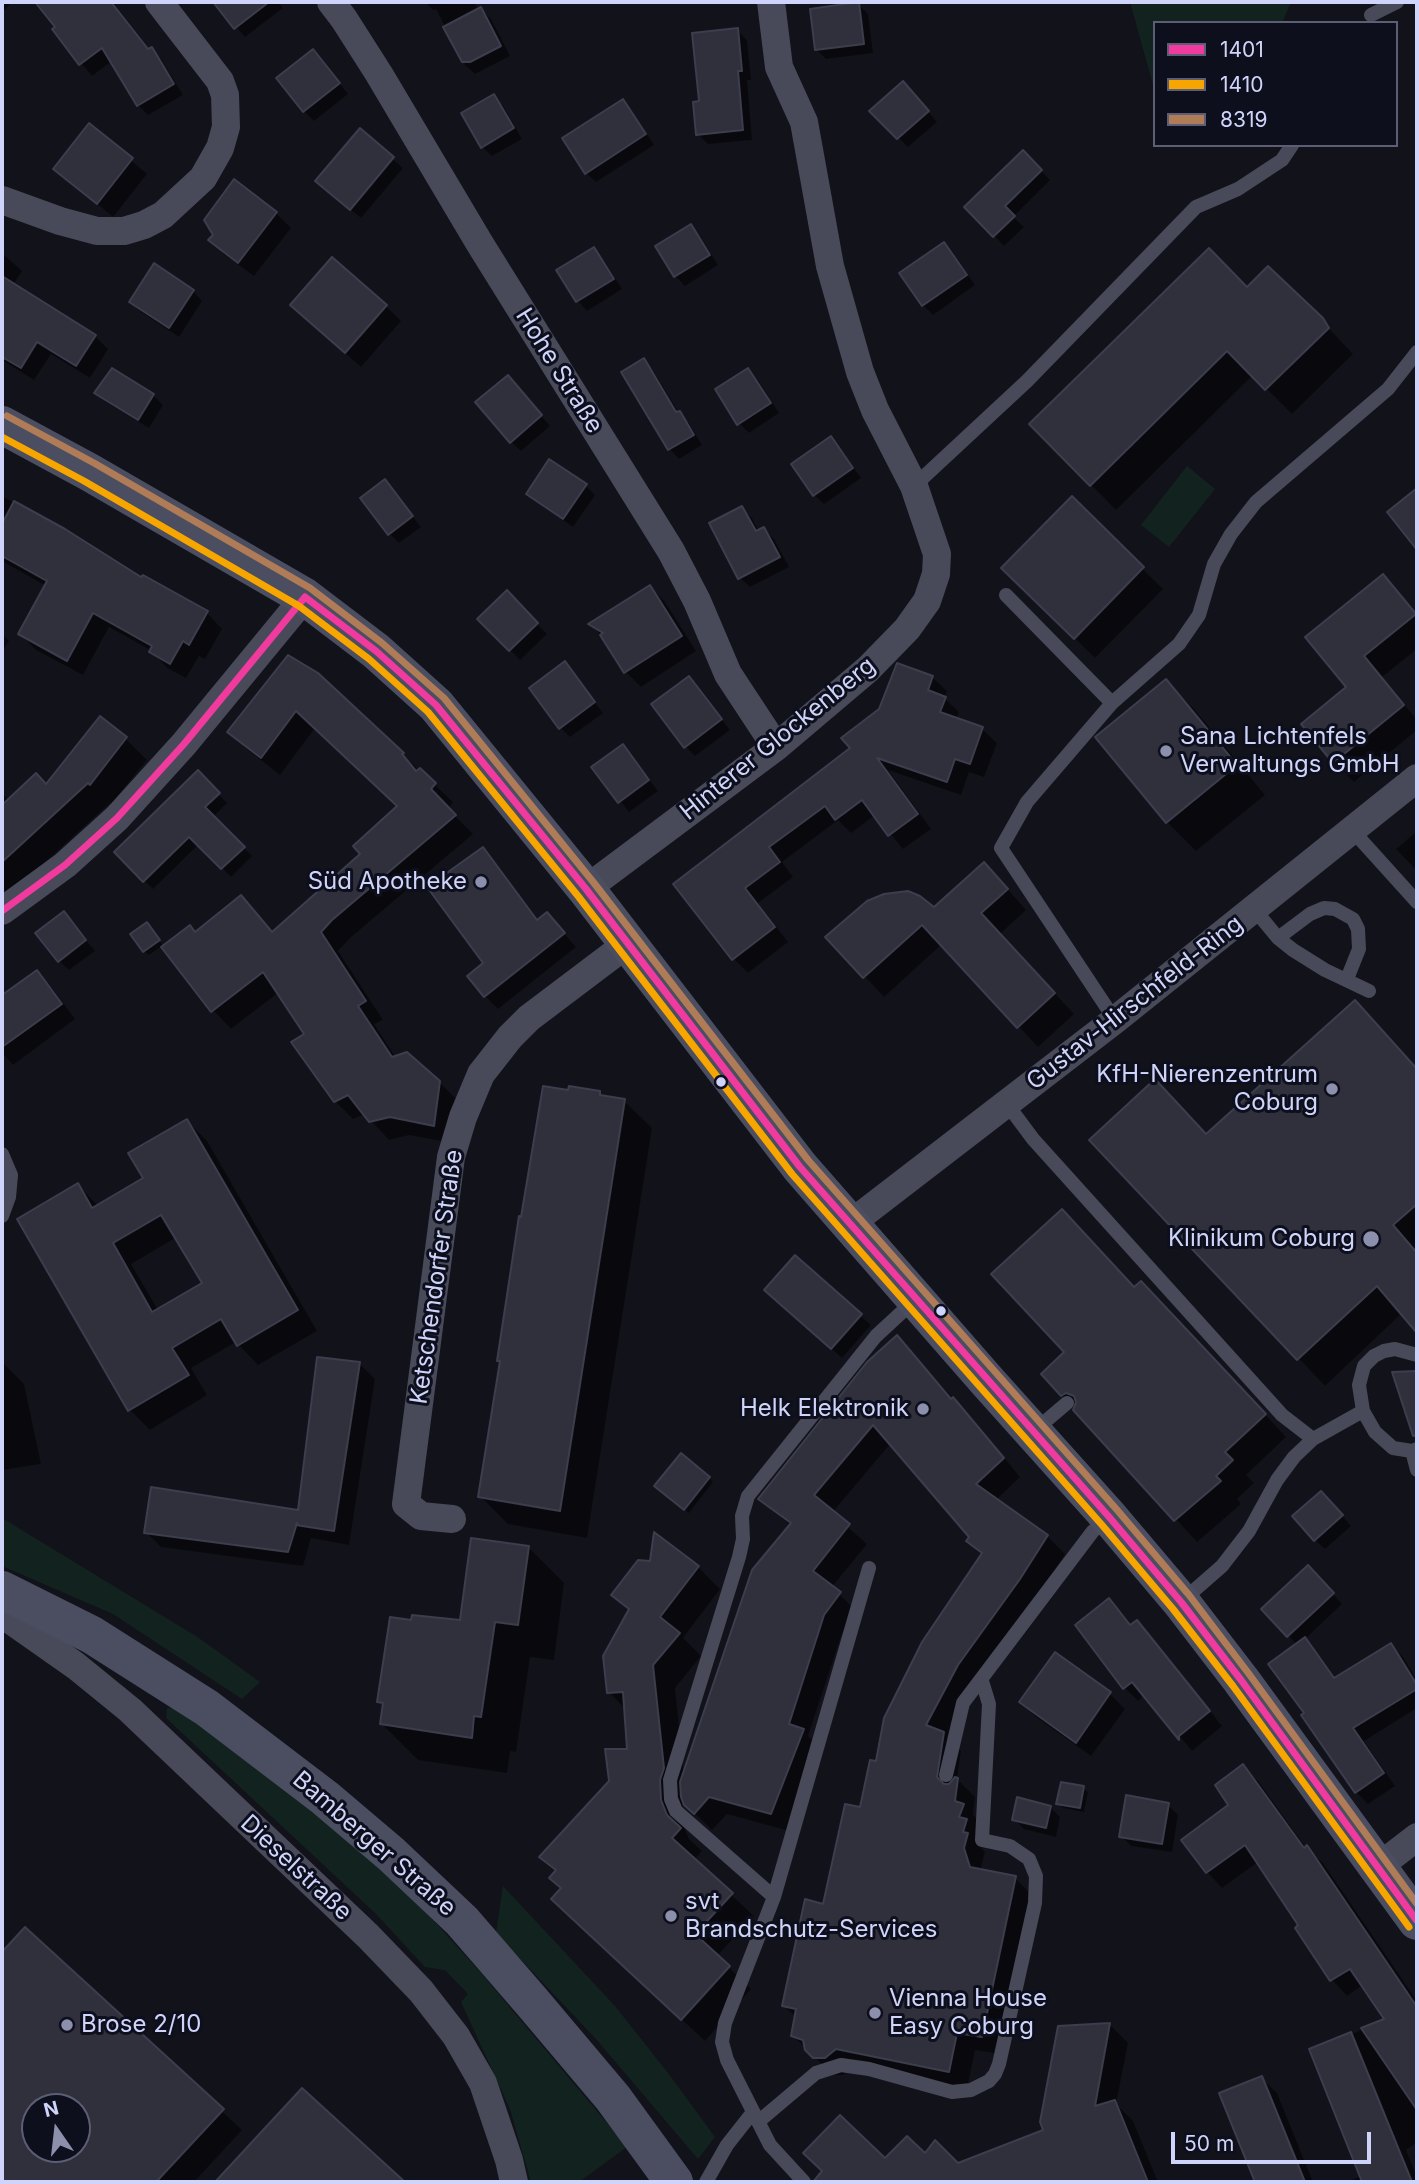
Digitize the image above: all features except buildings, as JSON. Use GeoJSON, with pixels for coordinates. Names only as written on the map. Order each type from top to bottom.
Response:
{"type":"FeatureCollection","features":[{"type":"Feature","properties":{"kind":"street"},"geometry":{"type":"LineString","coordinates":[[2,200],[97,231],[124,231],[163,215],[203,178],[223,138],[227,111],[225,95],[220,81],[159,2]]}},
{"type":"Feature","properties":{"kind":"street","name":"Hohe Straße"},"geometry":{"type":"LineString","coordinates":[[331,2],[379,74],[480,244],[671,551],[697,601],[728,674],[776,747]]}},
{"type":"Feature","properties":{"kind":"street","name":"Hinterer Glockenberg"},"geometry":{"type":"LineString","coordinates":[[586,889],[776,747],[868,669],[907,629],[927,601],[936,574],[937,554],[914,486],[875,410],[860,372],[831,266],[804,121],[779,67],[771,2]]}},
{"type":"Feature","properties":{"kind":"street"},"geometry":{"type":"LineString","coordinates":[[2,425],[305,597],[376,651],[436,705],[586,889],[800,1167],[1181,1602],[1417,1922]]}},
{"type":"Feature","properties":{"kind":"street"},"geometry":{"type":"LineString","coordinates":[[2,911],[65,865],[117,818],[184,744],[305,597]]}},
{"type":"Feature","properties":{"kind":"street","name":"Gustav-Hirschfeld-Ring"},"geometry":{"type":"LineString","coordinates":[[850,1224],[1115,1020],[1417,778]]}},
{"type":"Feature","properties":{"kind":"street","name":"Ketschendorfer Straße"},"geometry":{"type":"LineString","coordinates":[[452,1519],[421,1516],[406,1504],[454,1147],[463,1116],[481,1074],[510,1037],[529,1018],[627,944]]}},
{"type":"Feature","properties":{"kind":"street","name":"Bamberger Straße"},"geometry":{"type":"LineString","coordinates":[[2,1590],[92,1635],[207,1708],[325,1798],[391,1854],[461,1920],[532,2002],[612,2098],[674,2182]]}},
{"type":"Feature","properties":{"kind":"street","name":"Dieselstraße"},"geometry":{"type":"LineString","coordinates":[[2,1614],[76,1666],[130,1710],[421,1991],[456,2036],[483,2083],[514,2182]]}},
{"type":"Feature","properties":{"kind":"street"},"geometry":{"type":"LineString","coordinates":[[1378,1867],[1417,1837]]}},
{"type":"Feature","properties":{"kind":"lane"},"geometry":{"type":"LineString","coordinates":[[1371,13],[1397,2]]}},
{"type":"Feature","properties":{"kind":"lane"},"geometry":{"type":"LineString","coordinates":[[914,486],[1027,381],[1196,208],[1238,189],[1282,160],[1291,147]]}},
{"type":"Feature","properties":{"kind":"lane"},"geometry":{"type":"LineString","coordinates":[[1115,1020],[1001,848],[1027,802],[1111,703],[1179,644],[1199,615],[1214,564],[1231,534],[1256,502],[1388,388],[1417,352]]}},
{"type":"Feature","properties":{"kind":"lane"},"geometry":{"type":"LineString","coordinates":[[1006,595],[1111,703]]}},
{"type":"Feature","properties":{"kind":"lane"},"geometry":{"type":"LineString","coordinates":[[1352,830],[1417,902]]}},
{"type":"Feature","properties":{"kind":"lane"},"geometry":{"type":"LineString","coordinates":[[1278,938],[1310,914],[1324,908],[1335,909],[1353,919],[1358,929],[1359,949],[1347,979]]}},
{"type":"Feature","properties":{"kind":"lane"},"geometry":{"type":"LineString","coordinates":[[1254,909],[1278,938],[1293,950],[1325,970],[1369,991]]}},
{"type":"Feature","properties":{"kind":"lane"},"geometry":{"type":"LineString","coordinates":[[1007,1104],[1033,1139],[1282,1415],[1313,1439]]}},
{"type":"Feature","properties":{"kind":"lane"},"geometry":{"type":"LineString","coordinates":[[2,1154],[11,1174],[9,1197],[2,1216]]}},
{"type":"Feature","properties":{"kind":"lane"},"geometry":{"type":"LineString","coordinates":[[774,1897],[676,1811],[671,1799],[670,1780],[739,1557],[743,1539],[742,1516],[748,1496],[876,1336],[916,1299]]}},
{"type":"Feature","properties":{"kind":"lane"},"geometry":{"type":"LineString","coordinates":[[1417,1355],[1395,1349],[1384,1351],[1364,1366],[1359,1385],[1363,1411],[1376,1432],[1393,1448],[1415,1450],[1417,1470]]}},
{"type":"Feature","properties":{"kind":"lane"},"geometry":{"type":"LineString","coordinates":[[1033,1432],[1067,1403]]}},
{"type":"Feature","properties":{"kind":"lane"},"geometry":{"type":"LineString","coordinates":[[1181,1602],[1222,1566],[1248,1531],[1277,1480],[1294,1457],[1313,1439],[1363,1411]]}},
{"type":"Feature","properties":{"kind":"lane"},"geometry":{"type":"LineString","coordinates":[[946,1774],[963,1703],[1093,1531],[1110,1518]]}},
{"type":"Feature","properties":{"kind":"lane"},"geometry":{"type":"LineString","coordinates":[[804,2182],[770,2145],[727,2060],[722,2042],[725,2023],[774,1897],[869,1568]]}},
{"type":"Feature","properties":{"kind":"lane"},"geometry":{"type":"LineString","coordinates":[[706,2182],[727,2145],[756,2117],[816,2073],[841,2065],[869,2069],[952,2092],[971,2090],[989,2081],[995,2074],[1035,1903],[1036,1876],[1028,1859],[1010,1846],[982,1840],[989,1704],[982,1681]]}},
{"type":"Feature","properties":{"kind":"green space"},"geometry":{"type":"Polygon","coordinates":[[[1130,2],[1291,2],[1283,21],[1153,21],[1153,85],[1130,2]]]}},
{"type":"Feature","properties":{"kind":"green space"},"geometry":{"type":"Polygon","coordinates":[[[1187,466],[1215,489],[1169,547],[1141,525],[1187,466]]]}},
{"type":"Feature","properties":{"kind":"green space"},"geometry":{"type":"Polygon","coordinates":[[[2,1518],[199,1638],[260,1682],[242,1699],[113,1614],[2,1566],[2,1518]]]}},
{"type":"Feature","properties":{"kind":"green space"},"geometry":{"type":"Polygon","coordinates":[[[179,1706],[389,1871],[481,1973],[627,2147],[579,2182],[531,2182],[510,2109],[461,2002],[468,1994],[445,1970],[425,1967],[375,1913],[166,1718],[167,1708],[179,1706]]]}},
{"type":"Feature","properties":{"kind":"green space"},"geometry":{"type":"Polygon","coordinates":[[[503,1886],[615,2006],[715,2137],[698,2159],[596,2039],[496,1933],[503,1886]]]}},
{"type":"Feature","properties":{"kind":"transit line","name":"8319"},"geometry":{"type":"LineString","coordinates":[[7,416],[310,588],[382,643],[444,698],[594,883],[808,1160],[1189,1595],[1417,1904]]}},
{"type":"Feature","properties":{"kind":"transit line","name":"1410"},"geometry":{"type":"LineString","coordinates":[[2,437],[84,481],[299,606],[369,659],[428,712],[578,896],[792,1174],[1173,1609],[1233,1686],[1409,1927]]}},
{"type":"Feature","properties":{"kind":"transit line","name":"1401"},"geometry":{"type":"LineString","coordinates":[[305,597],[376,651],[436,705],[586,889],[800,1167],[1181,1602],[1417,1921]]}},
{"type":"Feature","properties":{"kind":"transit line","name":"1401"},"geometry":{"type":"LineString","coordinates":[[2,911],[65,865],[117,818],[184,744],[305,597]]}},
{"type":"Feature","properties":{"kind":"place","name":"Sana Lichtenfels Verwaltungs GmbH"},"geometry":{"type":"Point","coordinates":[1166,751]}},
{"type":"Feature","properties":{"kind":"place","name":"Süd Apotheke"},"geometry":{"type":"Point","coordinates":[481,882]}},
{"type":"Feature","properties":{"kind":"place","name":"KfH-Nierenzentrum Coburg"},"geometry":{"type":"Point","coordinates":[1332,1089]}},
{"type":"Feature","properties":{"kind":"place","name":"Klinikum Coburg"},"geometry":{"type":"Point","coordinates":[1371,1239]}},
{"type":"Feature","properties":{"kind":"place","name":"Helk Elektronik"},"geometry":{"type":"Point","coordinates":[923,1409]}},
{"type":"Feature","properties":{"kind":"place","name":"svt Brandschutz-Services"},"geometry":{"type":"Point","coordinates":[671,1916]}},
{"type":"Feature","properties":{"kind":"place","name":"Vienna House Easy Coburg"},"geometry":{"type":"Point","coordinates":[875,2013]}},
{"type":"Feature","properties":{"kind":"place","name":"Brose 2/10"},"geometry":{"type":"Point","coordinates":[67,2025]}}]}
